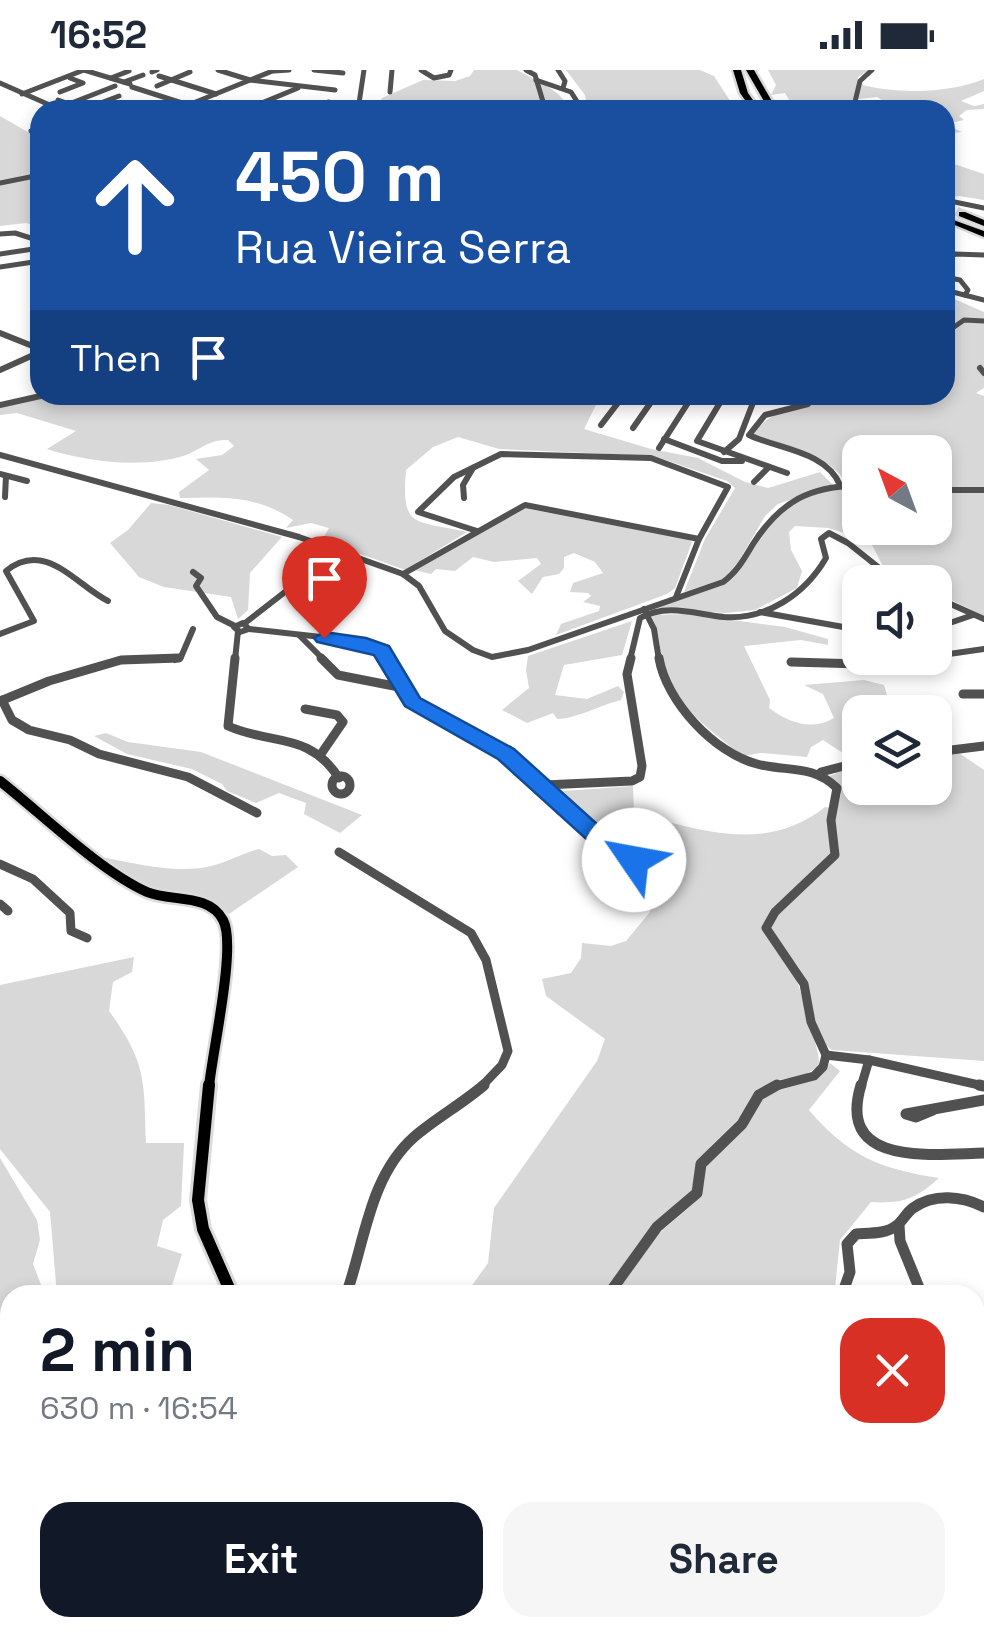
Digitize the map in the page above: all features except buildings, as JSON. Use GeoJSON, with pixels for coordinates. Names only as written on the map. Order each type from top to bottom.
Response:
{"type":"FeatureCollection","features":[{"type":"Feature","properties":{"kind":"highway"},"geometry":{"type":"LineString","coordinates":[[736,70],[749,100]]}},
{"type":"Feature","properties":{"kind":"highway"},"geometry":{"type":"LineString","coordinates":[[750,70],[767,100]]}},
{"type":"Feature","properties":{"kind":"highway"},"geometry":{"type":"LineString","coordinates":[[962,214],[984,223]]}},
{"type":"Feature","properties":{"kind":"highway"},"geometry":{"type":"LineString","coordinates":[[955,223],[984,234]]}},
{"type":"Feature","properties":{"kind":"main road"},"geometry":{"type":"LineString","coordinates":[[1,784],[126,881],[152,894],[203,902],[223,919],[229,944],[211,1067],[198,1200],[203,1229],[228,1285]]}},
{"type":"Feature","properties":{"kind":"street"},"geometry":{"type":"LineString","coordinates":[[22,94],[84,70],[108,80]]}},
{"type":"Feature","properties":{"kind":"street"},"geometry":{"type":"LineString","coordinates":[[97,74],[107,70]]}},
{"type":"Feature","properties":{"kind":"street"},"geometry":{"type":"LineString","coordinates":[[218,70],[250,80],[334,90]]}},
{"type":"Feature","properties":{"kind":"street"},"geometry":{"type":"LineString","coordinates":[[202,100],[275,70],[290,70]]}},
{"type":"Feature","properties":{"kind":"street"},"geometry":{"type":"LineString","coordinates":[[314,70],[344,73]]}},
{"type":"Feature","properties":{"kind":"street"},"geometry":{"type":"LineString","coordinates":[[360,100],[364,70]]}},
{"type":"Feature","properties":{"kind":"street"},"geometry":{"type":"LineString","coordinates":[[390,92],[392,70]]}},
{"type":"Feature","properties":{"kind":"street"},"geometry":{"type":"LineString","coordinates":[[422,70],[430,78],[450,75],[451,70]]}},
{"type":"Feature","properties":{"kind":"street"},"geometry":{"type":"LineString","coordinates":[[526,70],[536,80],[542,100]]}},
{"type":"Feature","properties":{"kind":"street"},"geometry":{"type":"LineString","coordinates":[[558,70],[565,81],[563,88]]}},
{"type":"Feature","properties":{"kind":"street"},"geometry":{"type":"LineString","coordinates":[[855,100],[860,81],[872,70]]}},
{"type":"Feature","properties":{"kind":"street"},"geometry":{"type":"LineString","coordinates":[[108,80],[129,71]]}},
{"type":"Feature","properties":{"kind":"street"},"geometry":{"type":"LineString","coordinates":[[157,86],[190,72]]}},
{"type":"Feature","properties":{"kind":"street"},"geometry":{"type":"LineString","coordinates":[[129,84],[152,73],[216,94]]}},
{"type":"Feature","properties":{"kind":"street"},"geometry":{"type":"LineString","coordinates":[[73,76],[129,84],[175,100]]}},
{"type":"Feature","properties":{"kind":"street"},"geometry":{"type":"LineString","coordinates":[[60,92],[84,84],[73,76]]}},
{"type":"Feature","properties":{"kind":"street"},"geometry":{"type":"LineString","coordinates":[[536,80],[563,88],[575,100]]}},
{"type":"Feature","properties":{"kind":"street"},"geometry":{"type":"LineString","coordinates":[[0,83],[37,100]]}},
{"type":"Feature","properties":{"kind":"street"},"geometry":{"type":"LineString","coordinates":[[43,86],[68,96],[58,100]]}},
{"type":"Feature","properties":{"kind":"street"},"geometry":{"type":"LineString","coordinates":[[80,100],[115,86]]}},
{"type":"Feature","properties":{"kind":"street"},"geometry":{"type":"LineString","coordinates":[[272,100],[301,86]]}},
{"type":"Feature","properties":{"kind":"street"},"geometry":{"type":"LineString","coordinates":[[108,100],[119,96]]}},
{"type":"Feature","properties":{"kind":"street"},"geometry":{"type":"LineString","coordinates":[[0,183],[30,177]]}},
{"type":"Feature","properties":{"kind":"street"},"geometry":{"type":"LineString","coordinates":[[955,202],[984,208]]}},
{"type":"Feature","properties":{"kind":"street"},"geometry":{"type":"LineString","coordinates":[[0,234],[15,233],[30,240]]}},
{"type":"Feature","properties":{"kind":"street"},"geometry":{"type":"LineString","coordinates":[[0,254],[30,247]]}},
{"type":"Feature","properties":{"kind":"street"},"geometry":{"type":"LineString","coordinates":[[955,254],[984,255]]}},
{"type":"Feature","properties":{"kind":"street"},"geometry":{"type":"LineString","coordinates":[[0,267],[30,262]]}},
{"type":"Feature","properties":{"kind":"street"},"geometry":{"type":"LineString","coordinates":[[955,279],[962,281],[968,290],[965,295]]}},
{"type":"Feature","properties":{"kind":"street"},"geometry":{"type":"LineString","coordinates":[[955,292],[984,300]]}},
{"type":"Feature","properties":{"kind":"street"},"geometry":{"type":"LineString","coordinates":[[955,327],[964,320],[984,322]]}},
{"type":"Feature","properties":{"kind":"street"},"geometry":{"type":"LineString","coordinates":[[0,334],[30,346]]}},
{"type":"Feature","properties":{"kind":"street"},"geometry":{"type":"LineString","coordinates":[[0,370],[30,355]]}},
{"type":"Feature","properties":{"kind":"street"},"geometry":{"type":"LineString","coordinates":[[0,405],[30,398]]}},
{"type":"Feature","properties":{"kind":"street"},"geometry":{"type":"LineString","coordinates":[[601,425],[616,405]]}},
{"type":"Feature","properties":{"kind":"street"},"geometry":{"type":"LineString","coordinates":[[633,428],[649,405]]}},
{"type":"Feature","properties":{"kind":"street"},"geometry":{"type":"LineString","coordinates":[[659,448],[689,405]]}},
{"type":"Feature","properties":{"kind":"street"},"geometry":{"type":"LineString","coordinates":[[719,405],[696,438],[702,445],[787,474]]}},
{"type":"Feature","properties":{"kind":"street"},"geometry":{"type":"LineString","coordinates":[[724,452],[739,439],[750,405]]}},
{"type":"Feature","properties":{"kind":"street"},"geometry":{"type":"LineString","coordinates":[[0,455],[338,550],[404,574],[420,586],[445,631],[473,650],[492,657],[528,650],[645,611],[723,582],[736,572],[768,517],[781,505],[840,485],[838,475],[820,463],[749,435],[751,426],[761,418],[776,410],[803,405]]}},
{"type":"Feature","properties":{"kind":"street"},"geometry":{"type":"LineString","coordinates":[[664,440],[722,461],[749,461]]}},
{"type":"Feature","properties":{"kind":"street"},"geometry":{"type":"LineString","coordinates":[[477,531],[418,512],[454,478],[494,455],[658,460],[727,485],[728,490],[699,538],[676,597]]}},
{"type":"Feature","properties":{"kind":"street"},"geometry":{"type":"LineString","coordinates":[[464,498],[464,482],[474,466]]}},
{"type":"Feature","properties":{"kind":"street"},"geometry":{"type":"LineString","coordinates":[[754,482],[769,468]]}},
{"type":"Feature","properties":{"kind":"street"},"geometry":{"type":"LineString","coordinates":[[4,497],[3,475],[27,482]]}},
{"type":"Feature","properties":{"kind":"street"},"geometry":{"type":"LineString","coordinates":[[454,478],[464,482]]}},
{"type":"Feature","properties":{"kind":"street"},"geometry":{"type":"LineString","coordinates":[[952,490],[984,490]]}},
{"type":"Feature","properties":{"kind":"street"},"geometry":{"type":"LineString","coordinates":[[404,574],[526,505],[699,538]]}},
{"type":"Feature","properties":{"kind":"street"},"geometry":{"type":"LineString","coordinates":[[645,611],[735,617],[759,612],[810,582],[826,558],[822,536],[832,533],[859,549],[871,565]]}},
{"type":"Feature","properties":{"kind":"street"},"geometry":{"type":"LineString","coordinates":[[338,550],[242,627],[230,728],[298,741],[321,754],[339,778]]}},
{"type":"Feature","properties":{"kind":"street"},"geometry":{"type":"LineString","coordinates":[[0,634],[34,621],[6,570],[10,566],[37,559],[54,561],[93,594],[108,601]]}},
{"type":"Feature","properties":{"kind":"street"},"geometry":{"type":"LineString","coordinates":[[193,572],[201,578],[196,586],[217,617],[242,627],[374,646],[386,655],[417,705],[493,745],[602,840],[628,852]]}},
{"type":"Feature","properties":{"kind":"street"},"geometry":{"type":"LineString","coordinates":[[952,605],[984,619]]}},
{"type":"Feature","properties":{"kind":"street"},"geometry":{"type":"LineString","coordinates":[[645,611],[660,642],[662,675],[685,709],[747,761],[820,772],[842,766]]}},
{"type":"Feature","properties":{"kind":"street"},"geometry":{"type":"LineString","coordinates":[[544,786],[632,781],[640,777],[642,766],[628,674],[640,618],[645,611]]}},
{"type":"Feature","properties":{"kind":"street"},"geometry":{"type":"LineString","coordinates":[[759,612],[842,627]]}},
{"type":"Feature","properties":{"kind":"street"},"geometry":{"type":"LineString","coordinates":[[952,622],[973,614]]}},
{"type":"Feature","properties":{"kind":"street"},"geometry":{"type":"LineString","coordinates":[[193,628],[181,656],[174,661],[120,660],[49,681],[1,701],[12,720],[29,730],[70,740],[99,754],[188,777],[258,813]]}},
{"type":"Feature","properties":{"kind":"street"},"geometry":{"type":"LineString","coordinates":[[300,636],[338,674],[404,688]]}},
{"type":"Feature","properties":{"kind":"street"},"geometry":{"type":"LineString","coordinates":[[952,654],[984,649]]}},
{"type":"Feature","properties":{"kind":"street"},"geometry":{"type":"LineString","coordinates":[[791,662],[842,662]]}},
{"type":"Feature","properties":{"kind":"street"},"geometry":{"type":"LineString","coordinates":[[963,694],[984,694]]}},
{"type":"Feature","properties":{"kind":"street"},"geometry":{"type":"LineString","coordinates":[[305,709],[337,715],[343,722],[321,754]]}},
{"type":"Feature","properties":{"kind":"street"},"geometry":{"type":"LineString","coordinates":[[952,750],[984,746]]}},
{"type":"Feature","properties":{"kind":"street"},"geometry":{"type":"LineString","coordinates":[[615,1285],[656,1227],[690,1201],[696,1193],[701,1164],[742,1124],[760,1095],[780,1083],[814,1076],[824,1067],[826,1055],[811,1022],[800,975],[766,928],[776,912],[835,854],[831,820],[838,794],[833,783],[820,772]]}},
{"type":"Feature","properties":{"kind":"street"},"geometry":{"type":"LineString","coordinates":[[339,852],[471,933],[486,960],[508,1051],[498,1072],[426,1125],[389,1167],[372,1205],[349,1285]]}},
{"type":"Feature","properties":{"kind":"street"},"geometry":{"type":"LineString","coordinates":[[0,864],[33,879],[70,913],[71,932],[87,938]]}},
{"type":"Feature","properties":{"kind":"street"},"geometry":{"type":"LineString","coordinates":[[826,1055],[869,1060],[984,1086]]}},
{"type":"Feature","properties":{"kind":"street"},"geometry":{"type":"LineString","coordinates":[[869,1060],[859,1085],[856,1124],[870,1140],[892,1153],[912,1156],[984,1154]]}},
{"type":"Feature","properties":{"kind":"street"},"geometry":{"type":"LineString","coordinates":[[911,1110],[906,1114],[912,1118],[984,1100]]}},
{"type":"Feature","properties":{"kind":"street"},"geometry":{"type":"LineString","coordinates":[[845,1285],[850,1272],[847,1244],[856,1234],[887,1231],[899,1225],[916,1206],[933,1199],[967,1198],[984,1206]]}},
{"type":"Feature","properties":{"kind":"street"},"geometry":{"type":"LineString","coordinates":[[899,1225],[900,1240],[918,1285]]}},
{"type":"Feature","properties":{"kind":"shaded area"},"geometry":{"type":"Polygon","coordinates":[[[474,70],[517,70],[564,100],[381,100],[423,80],[455,81],[470,76],[474,70]]]}},
{"type":"Feature","properties":{"kind":"shaded area"},"geometry":{"type":"Polygon","coordinates":[[[566,70],[700,70],[714,76],[730,100],[586,100],[566,70]]]}},
{"type":"Feature","properties":{"kind":"shaded area"},"geometry":{"type":"Polygon","coordinates":[[[768,70],[869,70],[858,77],[858,84],[905,91],[954,88],[984,79],[984,91],[961,101],[974,106],[984,104],[984,109],[967,110],[959,116],[964,120],[955,122],[955,100],[789,100],[785,93],[771,95],[776,85],[768,70]]]}},
{"type":"Feature","properties":{"kind":"shaded area"},"geometry":{"type":"Polygon","coordinates":[[[0,116],[30,133],[30,224],[0,226],[0,116]]]}},
{"type":"Feature","properties":{"kind":"shaded area"},"geometry":{"type":"Polygon","coordinates":[[[955,164],[984,174],[984,200],[955,197],[955,164]]]}},
{"type":"Feature","properties":{"kind":"shaded area"},"geometry":{"type":"Polygon","coordinates":[[[955,299],[984,312],[984,388],[976,393],[984,396],[984,489],[952,488],[952,435],[842,435],[842,478],[818,458],[753,434],[772,417],[811,405],[955,405],[955,299]]]}},
{"type":"Feature","properties":{"kind":"shaded area"},"geometry":{"type":"Polygon","coordinates":[[[30,401],[30,405],[596,405],[584,429],[698,458],[745,482],[768,488],[820,472],[833,485],[778,504],[765,516],[733,571],[720,580],[684,592],[705,539],[735,488],[727,481],[654,456],[499,449],[458,437],[433,447],[406,470],[406,503],[415,519],[467,532],[405,570],[322,540],[329,528],[311,523],[286,528],[293,520],[266,506],[225,498],[180,498],[179,492],[209,470],[196,459],[222,455],[234,446],[228,440],[153,462],[98,460],[47,449],[76,431],[17,413],[0,415],[0,407],[30,401]]]}},
{"type":"Feature","properties":{"kind":"shaded area"},"geometry":{"type":"Polygon","coordinates":[[[842,487],[842,532],[795,526],[789,532],[791,550],[802,571],[797,588],[755,610],[726,613],[652,608],[733,578],[771,518],[793,501],[842,487]]]}},
{"type":"Feature","properties":{"kind":"shaded area"},"geometry":{"type":"Polygon","coordinates":[[[952,491],[984,492],[984,616],[952,600],[952,565],[882,565],[872,545],[952,545],[952,491]]]}},
{"type":"Feature","properties":{"kind":"shaded area"},"geometry":{"type":"Polygon","coordinates":[[[151,503],[282,537],[250,573],[248,610],[238,619],[231,597],[164,587],[139,577],[110,543],[128,530],[151,503]]]}},
{"type":"Feature","properties":{"kind":"shaded area"},"geometry":{"type":"Polygon","coordinates":[[[523,508],[692,542],[675,588],[667,594],[556,635],[561,624],[599,611],[600,606],[583,602],[591,596],[588,593],[570,592],[573,583],[603,573],[595,562],[574,553],[564,557],[564,568],[559,574],[543,577],[532,594],[518,581],[541,564],[537,558],[494,562],[473,557],[455,571],[436,569],[431,574],[414,570],[523,508]]]}},
{"type":"Feature","properties":{"kind":"shaded area"},"geometry":{"type":"Polygon","coordinates":[[[687,614],[785,627],[828,639],[828,645],[801,640],[744,646],[770,700],[769,708],[801,724],[834,718],[823,694],[804,685],[864,680],[884,685],[887,695],[842,695],[842,752],[823,740],[811,747],[807,757],[761,753],[742,756],[696,717],[677,695],[664,668],[651,615],[687,614]]]}},
{"type":"Feature","properties":{"kind":"shaded area"},"geometry":{"type":"Polygon","coordinates":[[[632,621],[622,655],[564,665],[555,695],[587,699],[618,686],[624,692],[621,700],[572,717],[557,719],[553,713],[527,723],[502,710],[529,688],[528,656],[632,621]]]}},
{"type":"Feature","properties":{"kind":"shaded area"},"geometry":{"type":"Polygon","coordinates":[[[106,733],[128,742],[201,752],[362,815],[340,833],[304,814],[306,803],[279,793],[256,803],[227,791],[222,784],[192,769],[127,754],[94,736],[106,733]]]}},
{"type":"Feature","properties":{"kind":"shaded area"},"geometry":{"type":"Polygon","coordinates":[[[959,753],[984,770],[984,1061],[832,1050],[820,1037],[803,974],[769,928],[771,921],[834,860],[834,821],[841,794],[829,776],[842,771],[842,805],[952,805],[952,754],[959,753]]]}},
{"type":"Feature","properties":{"kind":"shaded area"},"geometry":{"type":"Polygon","coordinates":[[[633,786],[634,813],[732,834],[780,830],[825,807],[832,808],[832,854],[772,910],[763,927],[794,973],[819,1066],[803,1076],[778,1080],[712,1145],[697,1163],[692,1191],[653,1224],[608,1285],[472,1285],[488,1263],[494,1208],[597,1061],[605,1039],[546,996],[542,979],[571,973],[581,958],[582,943],[611,946],[626,941],[650,912],[648,852],[593,822],[563,791],[633,786]]]}},
{"type":"Feature","properties":{"kind":"shaded area"},"geometry":{"type":"Polygon","coordinates":[[[259,849],[272,856],[286,855],[298,867],[229,914],[201,896],[148,887],[102,860],[194,869],[259,849]]]}},
{"type":"Feature","properties":{"kind":"shaded area"},"geometry":{"type":"Polygon","coordinates":[[[134,957],[132,972],[113,982],[109,1011],[131,1045],[141,1074],[146,1143],[184,1143],[181,1206],[163,1220],[157,1246],[182,1254],[172,1285],[56,1285],[50,1212],[0,1149],[0,985],[134,957]]]}},
{"type":"Feature","properties":{"kind":"shaded area"},"geometry":{"type":"Polygon","coordinates":[[[830,1063],[840,1071],[809,1110],[837,1139],[882,1165],[939,1178],[908,1199],[871,1202],[840,1240],[835,1285],[621,1285],[648,1243],[701,1194],[705,1166],[763,1097],[782,1086],[817,1078],[830,1063]]]}},
{"type":"Feature","properties":{"kind":"shaded area"},"geometry":{"type":"Polygon","coordinates":[[[0,1158],[37,1220],[40,1240],[33,1264],[41,1285],[0,1285],[0,1158]]]}},
{"type":"Feature","properties":{"kind":"tunnel"},"geometry":{"type":"LineString","coordinates":[[955,210],[962,214]]}},
{"type":"Feature","properties":{"kind":"route"},"geometry":{"type":"LineString","coordinates":[[324,638],[382,650],[412,702],[506,754],[587,828],[618,850],[628,852],[634,860]]}}]}
